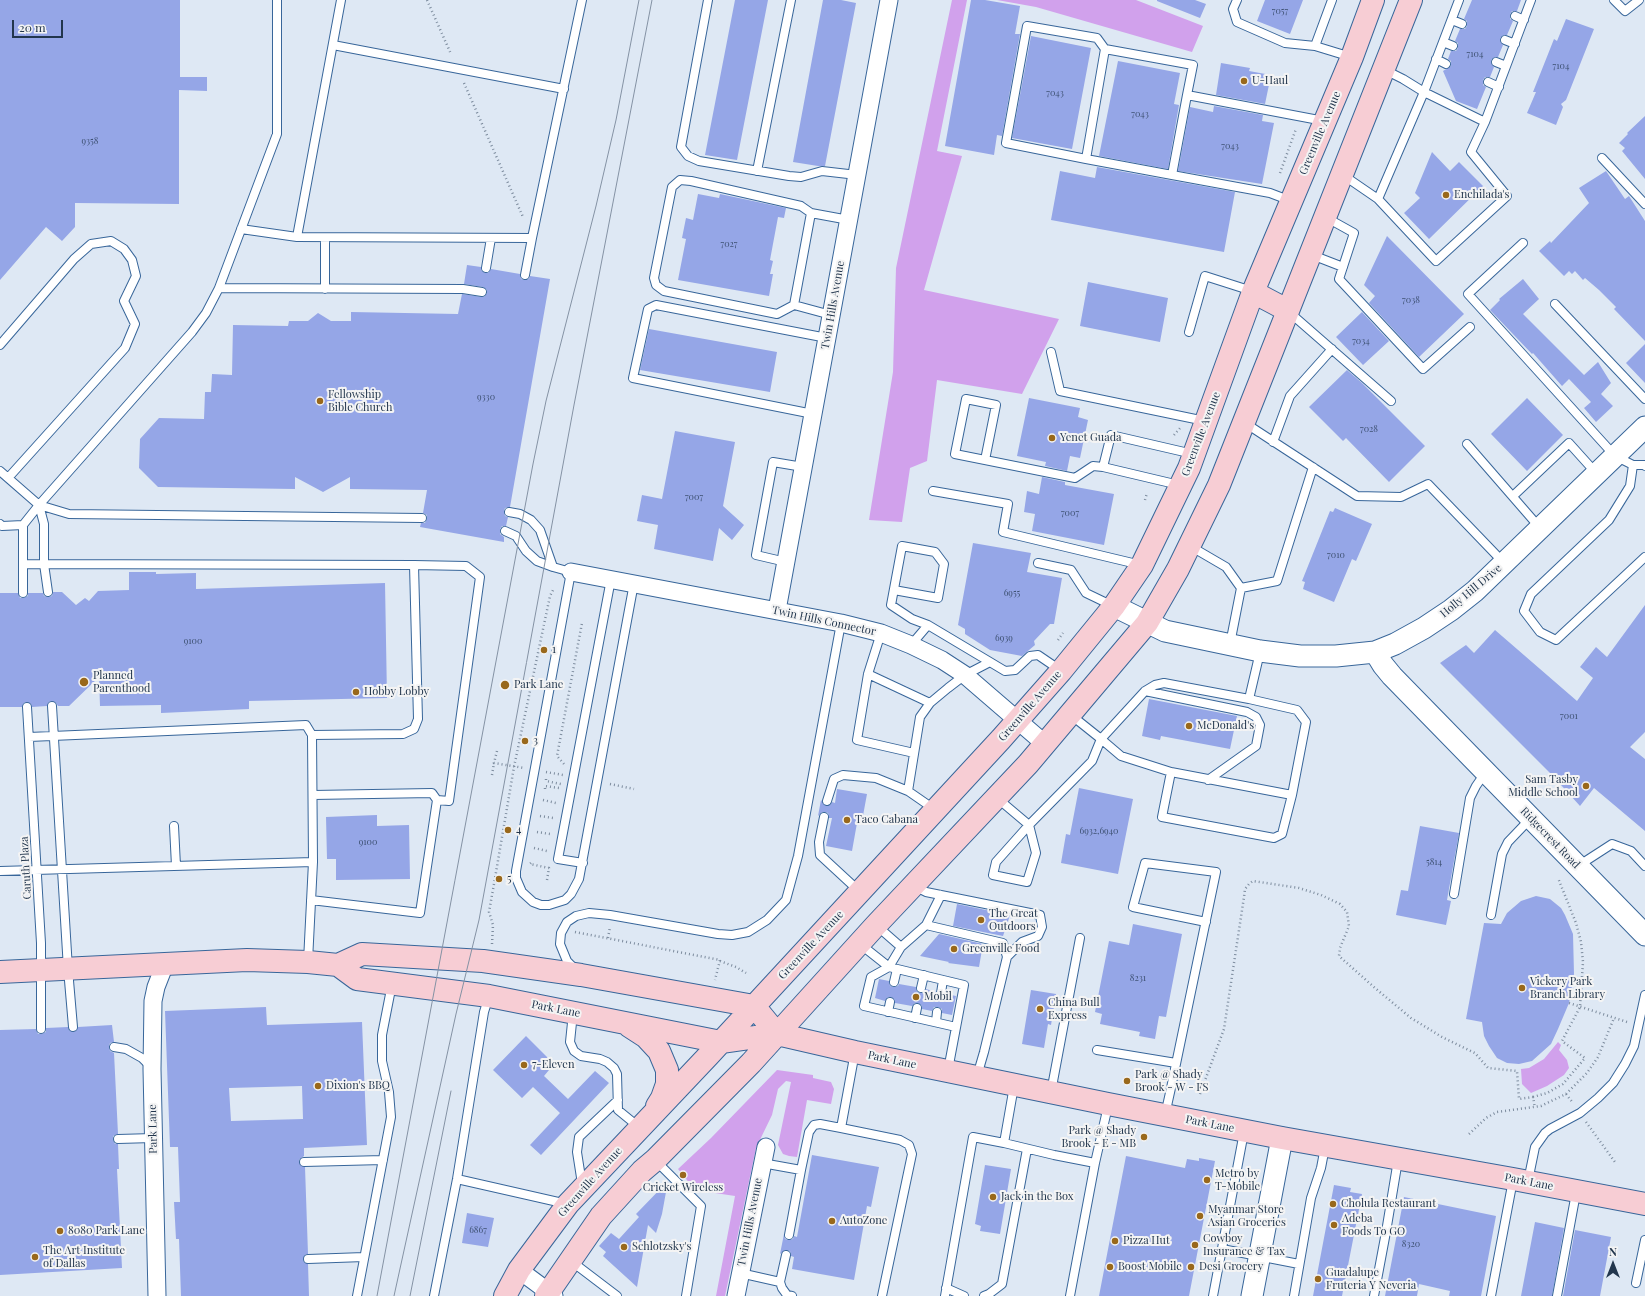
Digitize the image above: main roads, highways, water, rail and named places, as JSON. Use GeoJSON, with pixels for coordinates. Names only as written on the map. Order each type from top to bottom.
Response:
{"type":"FeatureCollection","features":[{"type":"Feature","properties":{"kind":"main road","name":"Greenville Avenue"},"geometry":{"type":"LineString","coordinates":[[505,1296],[519,1270],[568,1204],[721,1042],[1018,720],[1061,671],[1114,606],[1142,565],[1181,486],[1194,455],[1253,292],[1352,57],[1373,0]]}},
{"type":"Feature","properties":{"kind":"main road"},"geometry":{"type":"LineString","coordinates":[[549,1295],[570,1260],[601,1216],[642,1171],[655,1160],[751,1063],[876,925],[996,798],[1071,714],[1147,623],[1189,546],[1218,485],[1411,0]]}},
{"type":"Feature","properties":{"kind":"main road"},"geometry":{"type":"LineString","coordinates":[[1352,57],[1384,70]]}},
{"type":"Feature","properties":{"kind":"main road"},"geometry":{"type":"LineString","coordinates":[[1253,292],[1287,310]]}},
{"type":"Feature","properties":{"kind":"main road"},"geometry":{"type":"LineString","coordinates":[[0,972],[247,960],[308,962],[338,965],[362,954],[484,961],[581,974],[754,1006],[777,1034]]}},
{"type":"Feature","properties":{"kind":"main road","name":"Park Lane"},"geometry":{"type":"LineString","coordinates":[[338,965],[357,979],[489,996],[721,1042],[777,1034],[855,1052],[1165,1116],[1645,1204]]}},
{"type":"Feature","properties":{"kind":"main road"},"geometry":{"type":"LineString","coordinates":[[623,1022],[646,1037],[658,1051],[667,1070],[667,1084],[662,1098],[645,1123]]}},
{"type":"Feature","properties":{"kind":"tram line"},"geometry":{"type":"LineString","coordinates":[[377,1296],[533,464],[546,401],[596,206],[616,120],[639,0]]}},
{"type":"Feature","properties":{"kind":"tram line"},"geometry":{"type":"LineString","coordinates":[[394,1296],[456,1014],[479,920],[574,405],[652,0]]}},
{"type":"Feature","properties":{"kind":"tram line"},"geometry":{"type":"LineString","coordinates":[[410,1296],[451,1091]]}},
{"type":"Feature","properties":{"kind":"place","name":"U-Haul"},"geometry":{"type":"Point","coordinates":[1244,81]}},
{"type":"Feature","properties":{"kind":"place","name":"Enchilada's"},"geometry":{"type":"Point","coordinates":[1446,195]}},
{"type":"Feature","properties":{"kind":"place","name":"Fellowship Bible Church"},"geometry":{"type":"Point","coordinates":[320,401]}},
{"type":"Feature","properties":{"kind":"place","name":"Yenet Guada"},"geometry":{"type":"Point","coordinates":[1052,438]}},
{"type":"Feature","properties":{"kind":"place","name":"1"},"geometry":{"type":"Point","coordinates":[544,650]}},
{"type":"Feature","properties":{"kind":"place","name":"Planned Parenthood"},"geometry":{"type":"Point","coordinates":[84,682]}},
{"type":"Feature","properties":{"kind":"place","name":"Park Lane"},"geometry":{"type":"Point","coordinates":[505,685]}},
{"type":"Feature","properties":{"kind":"place","name":"Hobby Lobby"},"geometry":{"type":"Point","coordinates":[356,692]}},
{"type":"Feature","properties":{"kind":"place","name":"McDonald's"},"geometry":{"type":"Point","coordinates":[1189,726]}},
{"type":"Feature","properties":{"kind":"place","name":"3"},"geometry":{"type":"Point","coordinates":[525,741]}},
{"type":"Feature","properties":{"kind":"place","name":"Sam Tasby Middle School"},"geometry":{"type":"Point","coordinates":[1586,786]}},
{"type":"Feature","properties":{"kind":"place","name":"Taco Cabana"},"geometry":{"type":"Point","coordinates":[847,820]}},
{"type":"Feature","properties":{"kind":"place","name":"4"},"geometry":{"type":"Point","coordinates":[508,830]}},
{"type":"Feature","properties":{"kind":"place","name":"5"},"geometry":{"type":"Point","coordinates":[499,879]}},
{"type":"Feature","properties":{"kind":"place","name":"The Great Outdoors"},"geometry":{"type":"Point","coordinates":[981,920]}},
{"type":"Feature","properties":{"kind":"place","name":"Greenville Food"},"geometry":{"type":"Point","coordinates":[954,949]}},
{"type":"Feature","properties":{"kind":"place","name":"Vickery Park Branch Library"},"geometry":{"type":"Point","coordinates":[1522,988]}},
{"type":"Feature","properties":{"kind":"place","name":"Mobil"},"geometry":{"type":"Point","coordinates":[916,997]}},
{"type":"Feature","properties":{"kind":"place","name":"China Bull Express"},"geometry":{"type":"Point","coordinates":[1040,1009]}},
{"type":"Feature","properties":{"kind":"place","name":"7-Eleven"},"geometry":{"type":"Point","coordinates":[524,1065]}},
{"type":"Feature","properties":{"kind":"place","name":"Park @ Shady Brook - W - FS"},"geometry":{"type":"Point","coordinates":[1127,1081]}},
{"type":"Feature","properties":{"kind":"place","name":"Dixion's BBQ"},"geometry":{"type":"Point","coordinates":[318,1086]}},
{"type":"Feature","properties":{"kind":"place","name":"Park @ Shady Brook - E - MB"},"geometry":{"type":"Point","coordinates":[1144,1137]}},
{"type":"Feature","properties":{"kind":"place","name":"Cricket Wireless"},"geometry":{"type":"Point","coordinates":[683,1175]}},
{"type":"Feature","properties":{"kind":"place","name":"Metro by T-Mobile"},"geometry":{"type":"Point","coordinates":[1207,1180]}},
{"type":"Feature","properties":{"kind":"place","name":"Jack in the Box"},"geometry":{"type":"Point","coordinates":[993,1197]}},
{"type":"Feature","properties":{"kind":"place","name":"Cholula Restaurant"},"geometry":{"type":"Point","coordinates":[1333,1204]}},
{"type":"Feature","properties":{"kind":"place","name":"Myanmar Store Asian Groceries"},"geometry":{"type":"Point","coordinates":[1200,1216]}},
{"type":"Feature","properties":{"kind":"place","name":"AutoZone"},"geometry":{"type":"Point","coordinates":[832,1221]}},
{"type":"Feature","properties":{"kind":"place","name":"Adeba Foods To GO"},"geometry":{"type":"Point","coordinates":[1334,1225]}},
{"type":"Feature","properties":{"kind":"place","name":"8080 Park Lane"},"geometry":{"type":"Point","coordinates":[60,1231]}},
{"type":"Feature","properties":{"kind":"place","name":"Pizza Hut"},"geometry":{"type":"Point","coordinates":[1115,1241]}},
{"type":"Feature","properties":{"kind":"place","name":"Cowboy Insurance & Tax"},"geometry":{"type":"Point","coordinates":[1195,1245]}},
{"type":"Feature","properties":{"kind":"place","name":"Schlotzsky's"},"geometry":{"type":"Point","coordinates":[624,1247]}},
{"type":"Feature","properties":{"kind":"place","name":"The Art Institute of Dallas"},"geometry":{"type":"Point","coordinates":[35,1257]}},
{"type":"Feature","properties":{"kind":"place","name":"Boost Mobile"},"geometry":{"type":"Point","coordinates":[1110,1267]}},
{"type":"Feature","properties":{"kind":"place","name":"Desi Grocery"},"geometry":{"type":"Point","coordinates":[1191,1267]}},
{"type":"Feature","properties":{"kind":"place","name":"Guadalupe Fruteria Y Neveria"},"geometry":{"type":"Point","coordinates":[1318,1279]}}]}
